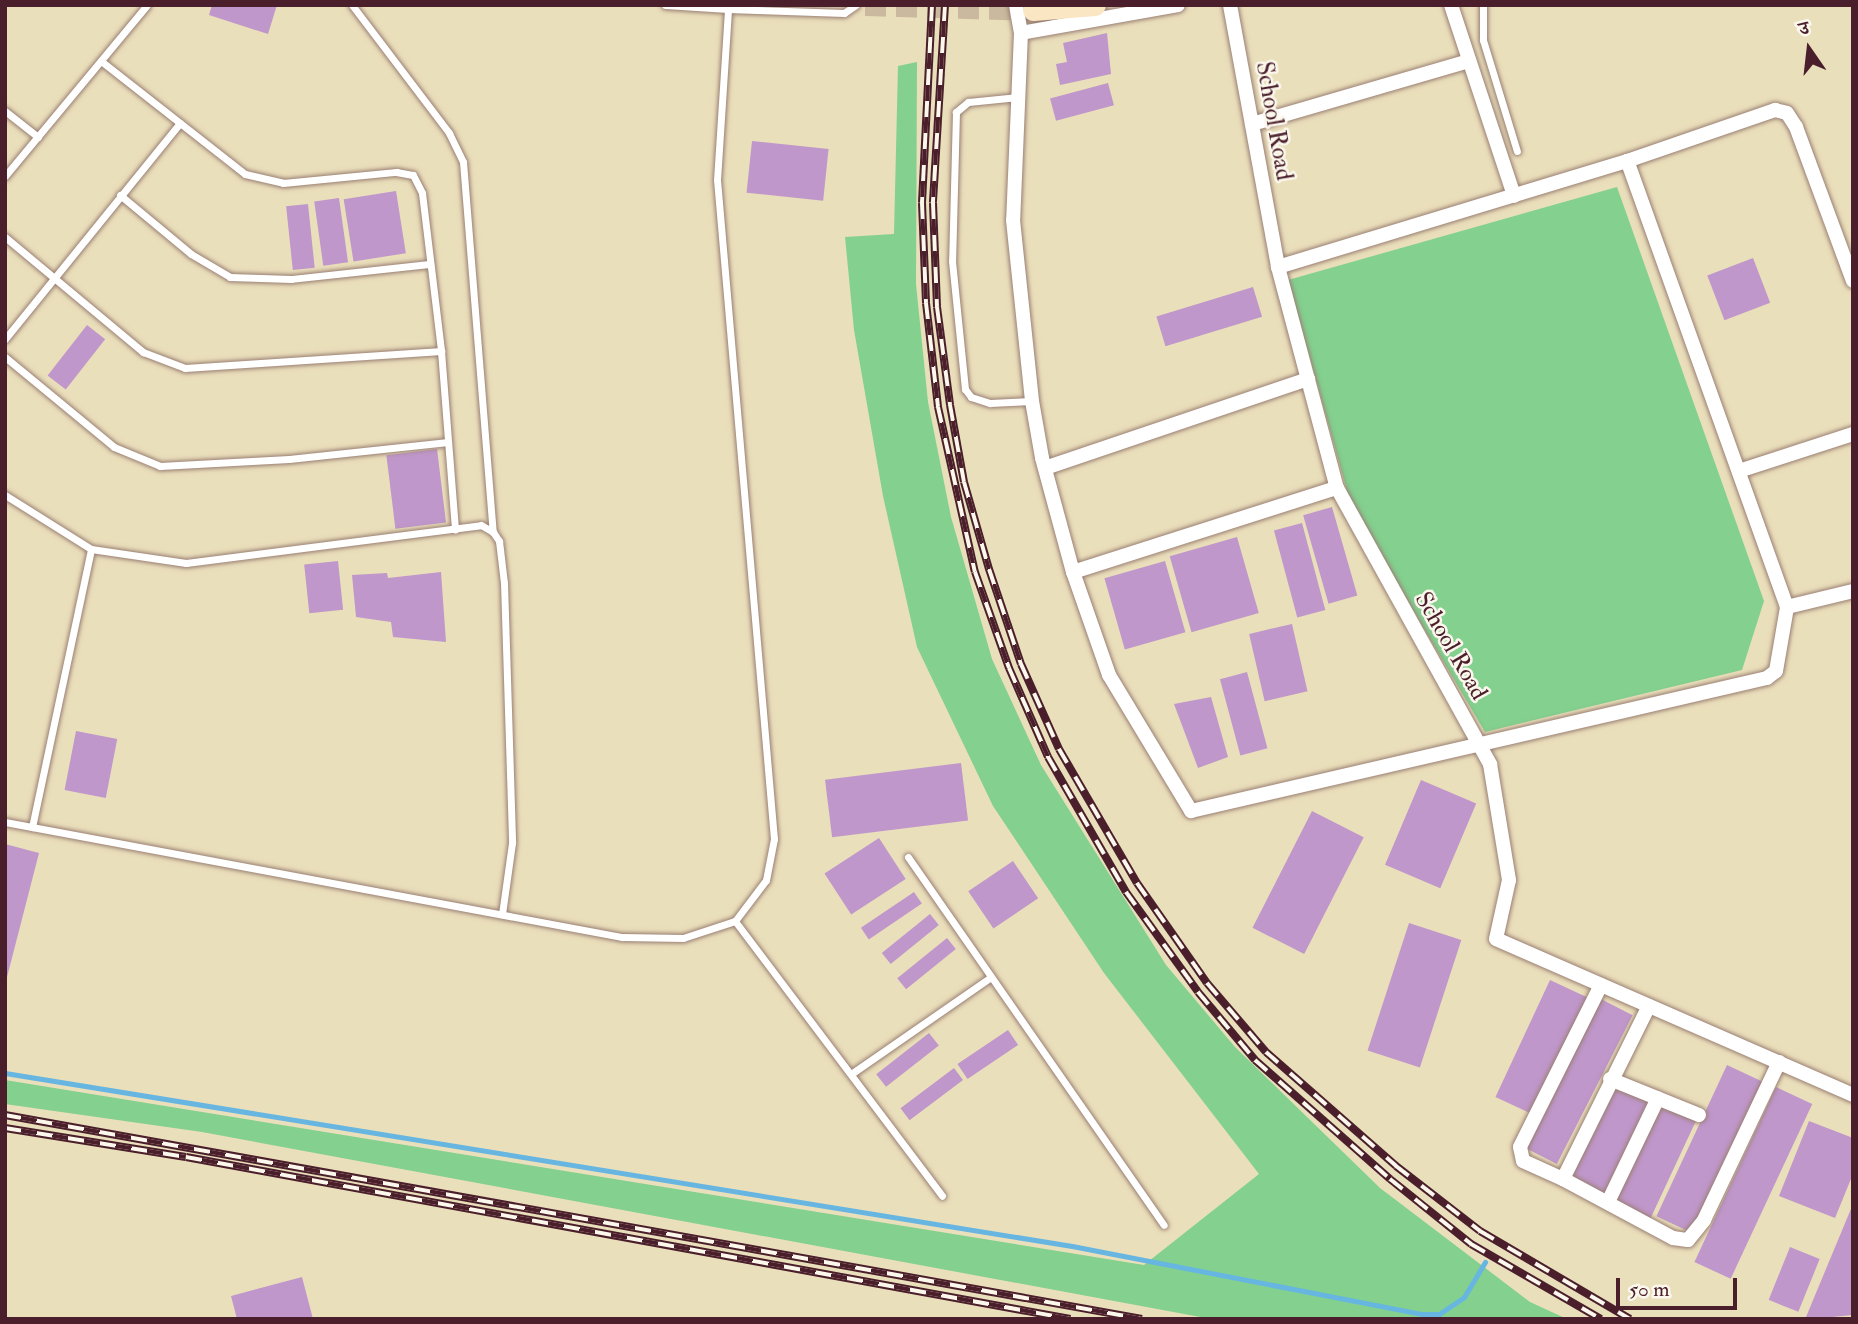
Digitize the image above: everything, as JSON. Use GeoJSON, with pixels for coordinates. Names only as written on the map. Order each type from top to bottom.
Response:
{"type":"FeatureCollection","features":[{"type":"Feature","properties":{"kind":"main road"},"geometry":{"type":"LineString","coordinates":[[1024,8],[1095,5]]}},
{"type":"Feature","properties":{"kind":"street"},"geometry":{"type":"LineString","coordinates":[[1021,33],[1178,5]]}},
{"type":"Feature","properties":{"kind":"street","name":"School Road"},"geometry":{"type":"LineString","coordinates":[[1230,5],[1278,267],[1337,488],[1490,764],[1509,880],[1496,939],[1853,1095]]}},
{"type":"Feature","properties":{"kind":"street"},"geometry":{"type":"LineString","coordinates":[[1451,5],[1514,196]]}},
{"type":"Feature","properties":{"kind":"street"},"geometry":{"type":"LineString","coordinates":[[1024,8],[1013,220],[1032,401],[1045,467],[1073,572],[1109,675],[1191,811],[1479,741],[1767,678],[1781,657],[1787,607],[1628,161]]}},
{"type":"Feature","properties":{"kind":"street"},"geometry":{"type":"LineString","coordinates":[[1252,124],[1469,61]]}},
{"type":"Feature","properties":{"kind":"street"},"geometry":{"type":"LineString","coordinates":[[1278,267],[1628,161],[1775,110],[1787,113],[1853,281]]}},
{"type":"Feature","properties":{"kind":"street"},"geometry":{"type":"LineString","coordinates":[[1045,467],[1308,379]]}},
{"type":"Feature","properties":{"kind":"street"},"geometry":{"type":"LineString","coordinates":[[1740,471],[1853,434]]}},
{"type":"Feature","properties":{"kind":"street"},"geometry":{"type":"LineString","coordinates":[[1073,572],[1337,488]]}},
{"type":"Feature","properties":{"kind":"street"},"geometry":{"type":"LineString","coordinates":[[1787,607],[1853,591]]}},
{"type":"Feature","properties":{"kind":"street"},"geometry":{"type":"LineString","coordinates":[[1601,985],[1520,1147],[1519,1156],[1673,1238],[1688,1240],[1704,1220],[1779,1062]]}},
{"type":"Feature","properties":{"kind":"street"},"geometry":{"type":"LineString","coordinates":[[1563,1179],[1610,1079],[1649,1006]]}},
{"type":"Feature","properties":{"kind":"street"},"geometry":{"type":"LineString","coordinates":[[1610,1079],[1699,1115]]}},
{"type":"Feature","properties":{"kind":"street"},"geometry":{"type":"LineString","coordinates":[[1608,1202],[1658,1098]]}},
{"type":"Feature","properties":{"kind":"lane"},"geometry":{"type":"LineString","coordinates":[[5,176],[146,5]]}},
{"type":"Feature","properties":{"kind":"lane"},"geometry":{"type":"LineString","coordinates":[[352,5],[449,134],[463,162],[493,532],[499,541],[504,583],[512,842],[502,914]]}},
{"type":"Feature","properties":{"kind":"lane"},"geometry":{"type":"LineString","coordinates":[[665,5],[844,13],[856,5]]}},
{"type":"Feature","properties":{"kind":"lane"},"geometry":{"type":"LineString","coordinates":[[1483,5],[1483,40],[1517,150]]}},
{"type":"Feature","properties":{"kind":"lane"},"geometry":{"type":"LineString","coordinates":[[5,822],[622,937],[683,938],[735,921],[766,880],[774,839],[717,180],[728,9]]}},
{"type":"Feature","properties":{"kind":"lane"},"geometry":{"type":"LineString","coordinates":[[100,61],[245,174],[283,183],[396,172],[413,175],[422,193],[441,351],[455,529]]}},
{"type":"Feature","properties":{"kind":"lane"},"geometry":{"type":"LineString","coordinates":[[1018,97],[968,102],[956,112],[952,261],[965,389],[971,397],[990,403],[1032,401]]}},
{"type":"Feature","properties":{"kind":"lane"},"geometry":{"type":"LineString","coordinates":[[5,111],[38,136]]}},
{"type":"Feature","properties":{"kind":"lane"},"geometry":{"type":"LineString","coordinates":[[5,339],[180,123]]}},
{"type":"Feature","properties":{"kind":"lane"},"geometry":{"type":"LineString","coordinates":[[120,195],[191,254],[230,277],[291,279],[430,264]]}},
{"type":"Feature","properties":{"kind":"lane"},"geometry":{"type":"LineString","coordinates":[[5,236],[143,352],[186,368],[441,351]]}},
{"type":"Feature","properties":{"kind":"lane"},"geometry":{"type":"LineString","coordinates":[[5,357],[114,447],[160,466],[276,460],[448,442]]}},
{"type":"Feature","properties":{"kind":"lane"},"geometry":{"type":"LineString","coordinates":[[5,495],[91,549],[186,564],[481,526],[493,532]]}},
{"type":"Feature","properties":{"kind":"lane"},"geometry":{"type":"LineString","coordinates":[[32,827],[91,549]]}},
{"type":"Feature","properties":{"kind":"lane"},"geometry":{"type":"LineString","coordinates":[[908,857],[1164,1225]]}},
{"type":"Feature","properties":{"kind":"lane"},"geometry":{"type":"LineString","coordinates":[[735,921],[942,1196]]}},
{"type":"Feature","properties":{"kind":"lane"},"geometry":{"type":"LineString","coordinates":[[851,1074],[991,977]]}},
{"type":"Feature","properties":{"kind":"green space"},"geometry":{"type":"Polygon","coordinates":[[[917,62],[916,284],[928,402],[951,517],[992,659],[1041,765],[1166,965],[1235,1047],[1380,1188],[1530,1302],[1567,1319],[1211,1319],[202,1132],[5,1104],[5,1080],[1144,1265],[1259,1174],[1104,973],[993,806],[917,647],[883,496],[854,330],[845,237],[894,234],[898,66],[917,62]]]}},
{"type":"Feature","properties":{"kind":"green space"},"geometry":{"type":"Polygon","coordinates":[[[1617,187],[1764,601],[1742,670],[1485,732],[1351,505],[1288,280],[1617,187]]]}},
{"type":"Feature","properties":{"kind":"building"},"geometry":{"type":"Polygon","coordinates":[[[212,5],[277,5],[268,34],[209,15],[212,5]]]}},
{"type":"Feature","properties":{"kind":"building"},"geometry":{"type":"Polygon","coordinates":[[[1107,33],[1111,74],[1060,85],[1056,64],[1067,62],[1063,43],[1107,33]]]}},
{"type":"Feature","properties":{"kind":"building"},"geometry":{"type":"Polygon","coordinates":[[[1108,83],[1114,105],[1056,121],[1050,99],[1108,83]]]}},
{"type":"Feature","properties":{"kind":"building"},"geometry":{"type":"Polygon","coordinates":[[[752,141],[829,149],[823,201],[747,193],[752,141]]]}},
{"type":"Feature","properties":{"kind":"building"},"geometry":{"type":"Polygon","coordinates":[[[396,191],[406,253],[354,262],[344,199],[396,191]]]}},
{"type":"Feature","properties":{"kind":"building"},"geometry":{"type":"Polygon","coordinates":[[[339,198],[348,262],[323,266],[314,201],[339,198]]]}},
{"type":"Feature","properties":{"kind":"building"},"geometry":{"type":"Polygon","coordinates":[[[308,204],[315,268],[293,270],[286,206],[308,204]]]}},
{"type":"Feature","properties":{"kind":"building"},"geometry":{"type":"Polygon","coordinates":[[[1753,258],[1770,303],[1724,320],[1707,276],[1753,258]]]}},
{"type":"Feature","properties":{"kind":"building"},"geometry":{"type":"Polygon","coordinates":[[[1253,287],[1262,317],[1165,346],[1156,317],[1253,287]]]}},
{"type":"Feature","properties":{"kind":"building"},"geometry":{"type":"Polygon","coordinates":[[[87,325],[105,339],[66,390],[48,375],[87,325]]]}},
{"type":"Feature","properties":{"kind":"building"},"geometry":{"type":"Polygon","coordinates":[[[437,449],[446,522],[395,529],[386,455],[437,449]]]}},
{"type":"Feature","properties":{"kind":"building"},"geometry":{"type":"Polygon","coordinates":[[[1332,507],[1357,595],[1329,604],[1303,515],[1332,507]]]}},
{"type":"Feature","properties":{"kind":"building"},"geometry":{"type":"Polygon","coordinates":[[[1302,523],[1325,610],[1297,617],[1274,531],[1302,523]]]}},
{"type":"Feature","properties":{"kind":"building"},"geometry":{"type":"Polygon","coordinates":[[[1237,537],[1259,613],[1191,632],[1170,556],[1237,537]]]}},
{"type":"Feature","properties":{"kind":"building"},"geometry":{"type":"Polygon","coordinates":[[[338,561],[343,610],[309,613],[304,565],[338,561]]]}},
{"type":"Feature","properties":{"kind":"building"},"geometry":{"type":"Polygon","coordinates":[[[1165,561],[1185,632],[1125,649],[1104,578],[1165,561]]]}},
{"type":"Feature","properties":{"kind":"building"},"geometry":{"type":"Polygon","coordinates":[[[441,572],[446,642],[393,637],[391,622],[356,617],[352,575],[387,573],[388,578],[441,572]]]}},
{"type":"Feature","properties":{"kind":"building"},"geometry":{"type":"Polygon","coordinates":[[[1292,624],[1308,691],[1265,701],[1249,634],[1292,624]]]}},
{"type":"Feature","properties":{"kind":"building"},"geometry":{"type":"Polygon","coordinates":[[[1247,672],[1267,748],[1240,756],[1220,679],[1247,672]]]}},
{"type":"Feature","properties":{"kind":"building"},"geometry":{"type":"Polygon","coordinates":[[[1211,697],[1228,757],[1198,768],[1174,704],[1211,697]]]}},
{"type":"Feature","properties":{"kind":"building"},"geometry":{"type":"Polygon","coordinates":[[[76,731],[117,739],[106,798],[65,790],[76,731]]]}},
{"type":"Feature","properties":{"kind":"building"},"geometry":{"type":"Polygon","coordinates":[[[961,763],[968,821],[832,837],[825,780],[961,763]]]}},
{"type":"Feature","properties":{"kind":"building"},"geometry":{"type":"Polygon","coordinates":[[[1421,780],[1476,803],[1440,888],[1385,865],[1421,780]]]}},
{"type":"Feature","properties":{"kind":"building"},"geometry":{"type":"Polygon","coordinates":[[[1312,811],[1364,837],[1304,954],[1253,928],[1312,811]]]}},
{"type":"Feature","properties":{"kind":"building"},"geometry":{"type":"Polygon","coordinates":[[[879,838],[906,879],[851,914],[824,873],[879,838]]]}},
{"type":"Feature","properties":{"kind":"building"},"geometry":{"type":"Polygon","coordinates":[[[5,844],[39,853],[6,981],[5,981],[5,844]]]}},
{"type":"Feature","properties":{"kind":"building"},"geometry":{"type":"Polygon","coordinates":[[[1013,861],[1038,898],[993,929],[968,891],[1013,861]]]}},
{"type":"Feature","properties":{"kind":"building"},"geometry":{"type":"Polygon","coordinates":[[[914,892],[922,904],[869,939],[861,928],[914,892]]]}},
{"type":"Feature","properties":{"kind":"building"},"geometry":{"type":"Polygon","coordinates":[[[930,914],[939,925],[891,964],[882,953],[930,914]]]}},
{"type":"Feature","properties":{"kind":"building"},"geometry":{"type":"Polygon","coordinates":[[[1409,923],[1461,940],[1420,1067],[1368,1050],[1409,923]]]}},
{"type":"Feature","properties":{"kind":"building"},"geometry":{"type":"Polygon","coordinates":[[[947,938],[956,949],[906,989],[897,978],[947,938]]]}},
{"type":"Feature","properties":{"kind":"building"},"geometry":{"type":"Polygon","coordinates":[[[1550,980],[1588,998],[1534,1115],[1495,1097],[1550,980]]]}},
{"type":"Feature","properties":{"kind":"building"},"geometry":{"type":"Polygon","coordinates":[[[1597,997],[1633,1015],[1557,1164],[1521,1146],[1597,997]]]}},
{"type":"Feature","properties":{"kind":"building"},"geometry":{"type":"Polygon","coordinates":[[[1008,1030],[1018,1045],[967,1079],[957,1064],[1008,1030]]]}},
{"type":"Feature","properties":{"kind":"building"},"geometry":{"type":"Polygon","coordinates":[[[929,1033],[939,1046],[886,1087],[876,1074],[929,1033]]]}},
{"type":"Feature","properties":{"kind":"building"},"geometry":{"type":"Polygon","coordinates":[[[1727,1065],[1763,1082],[1693,1233],[1656,1216],[1727,1065]]]}},
{"type":"Feature","properties":{"kind":"building"},"geometry":{"type":"Polygon","coordinates":[[[954,1068],[963,1080],[910,1120],[900,1108],[954,1068]]]}},
{"type":"Feature","properties":{"kind":"building"},"geometry":{"type":"Polygon","coordinates":[[[1613,1082],[1652,1100],[1607,1196],[1568,1178],[1613,1082]]]}},
{"type":"Feature","properties":{"kind":"building"},"geometry":{"type":"Polygon","coordinates":[[[1776,1087],[1812,1104],[1731,1279],[1694,1262],[1776,1087]]]}},
{"type":"Feature","properties":{"kind":"building"},"geometry":{"type":"Polygon","coordinates":[[[1660,1101],[1697,1118],[1649,1221],[1612,1203],[1660,1101]]]}},
{"type":"Feature","properties":{"kind":"building"},"geometry":{"type":"Polygon","coordinates":[[[1809,1121],[1853,1138],[1853,1174],[1835,1218],[1779,1196],[1809,1121]]]}},
{"type":"Feature","properties":{"kind":"building"},"geometry":{"type":"Polygon","coordinates":[[[1853,1204],[1853,1315],[1811,1319],[1806,1317],[1853,1204]]]}},
{"type":"Feature","properties":{"kind":"building"},"geometry":{"type":"Polygon","coordinates":[[[1790,1247],[1820,1259],[1798,1312],[1769,1300],[1790,1247]]]}},
{"type":"Feature","properties":{"kind":"building"},"geometry":{"type":"Polygon","coordinates":[[[302,1277],[313,1319],[237,1319],[231,1296],[302,1277]]]}},
{"type":"Feature","properties":{"kind":"waterway"},"geometry":{"type":"LineString","coordinates":[[5,1073],[1072,1246],[1422,1314],[1439,1314],[1464,1297],[1485,1262]]}},
{"type":"Feature","properties":{"kind":"tunnel"},"geometry":{"type":"LineString","coordinates":[[865,5],[1033,10]]}},
{"type":"Feature","properties":{"kind":"railway"},"geometry":{"type":"LineString","coordinates":[[932,5],[922,203],[926,303],[938,407],[975,572],[1009,668],[1048,757],[1126,892],[1198,992],[1255,1060],[1390,1179],[1471,1244],[1601,1319]]}},
{"type":"Feature","properties":{"kind":"railway"},"geometry":{"type":"LineString","coordinates":[[945,5],[933,203],[937,307],[950,405],[964,482],[989,569],[1021,664],[1059,749],[1137,883],[1207,983],[1266,1052],[1396,1166],[1480,1231],[1630,1319]]}},
{"type":"Feature","properties":{"kind":"railway"},"geometry":{"type":"LineString","coordinates":[[5,1115],[1142,1319]]}},
{"type":"Feature","properties":{"kind":"railway"},"geometry":{"type":"LineString","coordinates":[[5,1128],[186,1157],[1070,1319]]}}]}
